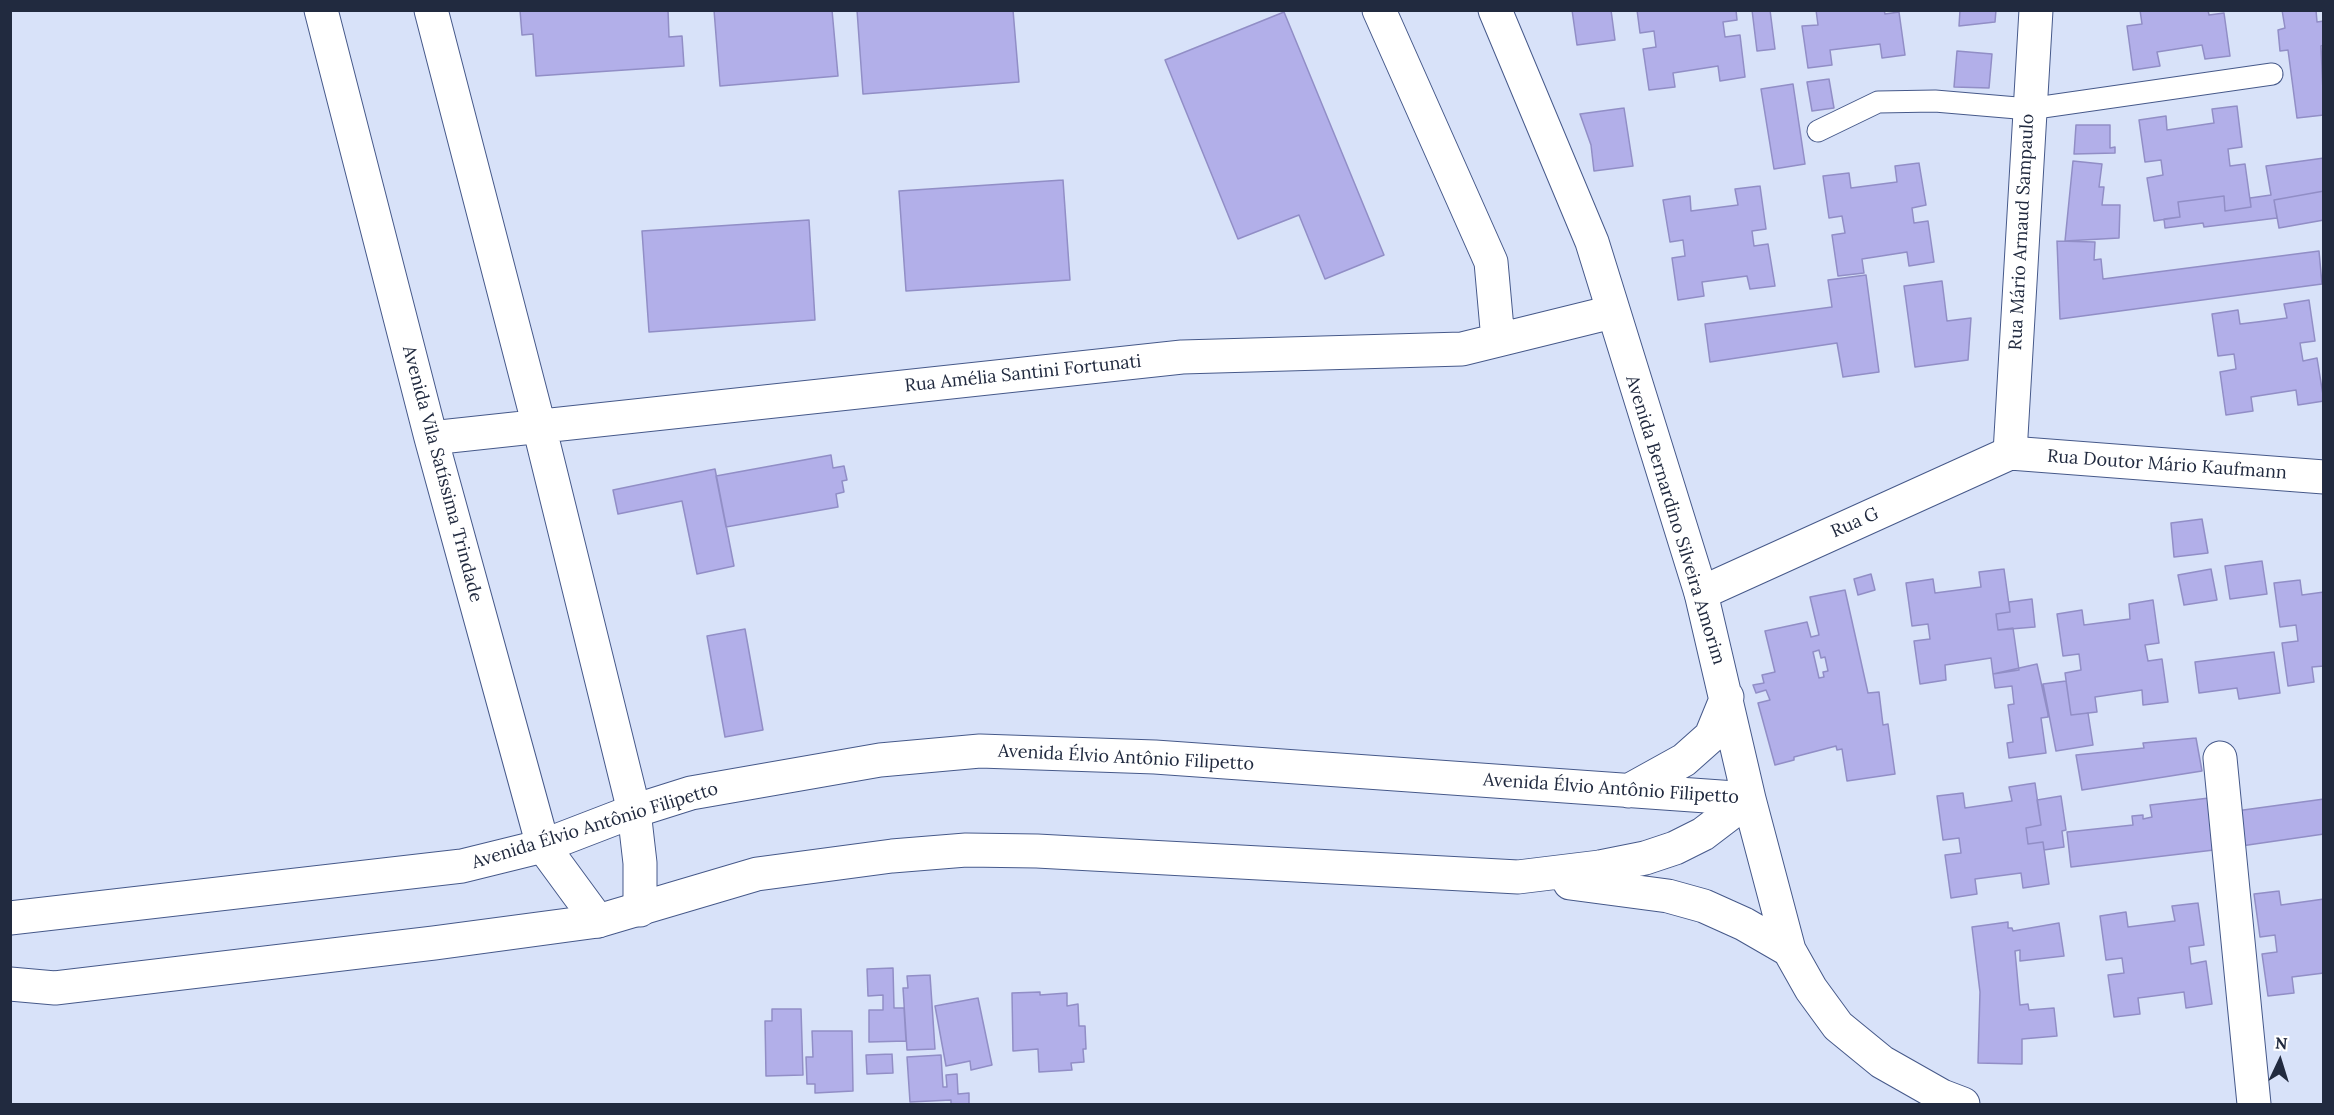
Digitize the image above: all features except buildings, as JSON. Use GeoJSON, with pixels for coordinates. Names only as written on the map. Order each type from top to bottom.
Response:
{"type":"FeatureCollection","features":[{"type":"Feature","properties":{"kind":"main road","name":"Avenida Vila Satíssima Trindade"},"geometry":{"type":"LineString","coordinates":[[321,10],[431,438],[543,846],[598,921]]}},
{"type":"Feature","properties":{"kind":"main road"},"geometry":{"type":"LineString","coordinates":[[431,10],[539,426],[634,811],[640,863],[640,910]]}},
{"type":"Feature","properties":{"kind":"main road"},"geometry":{"type":"LineString","coordinates":[[1379,10],[1491,262],[1498,340]]}},
{"type":"Feature","properties":{"kind":"main road","name":"Avenida Bernardino Silveira Amorim"},"geometry":{"type":"LineString","coordinates":[[1496,10],[1592,242],[1701,592],[1749,799],[1789,950],[1811,989],[1838,1026],[1882,1062],[1942,1096],[1963,1104]]}},
{"type":"Feature","properties":{"kind":"main road","name":"Rua Mário Arnaud Sampaulo"},"geometry":{"type":"LineString","coordinates":[[2010,453],[2036,10]]}},
{"type":"Feature","properties":{"kind":"main road","name":"Rua Amélia Santini Fortunati"},"geometry":{"type":"LineString","coordinates":[[431,438],[1182,357],[1462,349],[1612,312]]}},
{"type":"Feature","properties":{"kind":"main road","name":"Rua Doutor Mário Kaufmann"},"geometry":{"type":"LineString","coordinates":[[2010,453],[2324,477]]}},
{"type":"Feature","properties":{"kind":"main road","name":"Rua G"},"geometry":{"type":"LineString","coordinates":[[1701,592],[2010,453]]}},
{"type":"Feature","properties":{"kind":"main road"},"geometry":{"type":"LineString","coordinates":[[1628,791],[1684,760],[1711,736],[1727,697]]}},
{"type":"Feature","properties":{"kind":"main road","name":"Avenida Élvio Antônio Filipetto"},"geometry":{"type":"LineString","coordinates":[[10,918],[462,867],[543,846],[634,811],[691,793],[880,760],[980,751],[1155,757],[1749,799]]}},
{"type":"Feature","properties":{"kind":"main road"},"geometry":{"type":"LineString","coordinates":[[2220,758],[2254,1104]]}},
{"type":"Feature","properties":{"kind":"main road","name":"Avenida Élvio Antônio Filipetto"},"geometry":{"type":"LineString","coordinates":[[10,984],[55,988],[434,944],[598,921],[757,874],[892,855],[966,850],[1193,858],[1518,877],[1600,867],[1645,858],[1676,848],[1703,834],[1749,799]]}},
{"type":"Feature","properties":{"kind":"main road"},"geometry":{"type":"LineString","coordinates":[[1518,877],[1621,888],[1704,906],[1744,924],[1789,950]]}},
{"type":"Feature","properties":{"kind":"lane"},"geometry":{"type":"LineString","coordinates":[[1818,131],[1878,102],[1935,101],[2029,109],[2272,74]]}}]}
